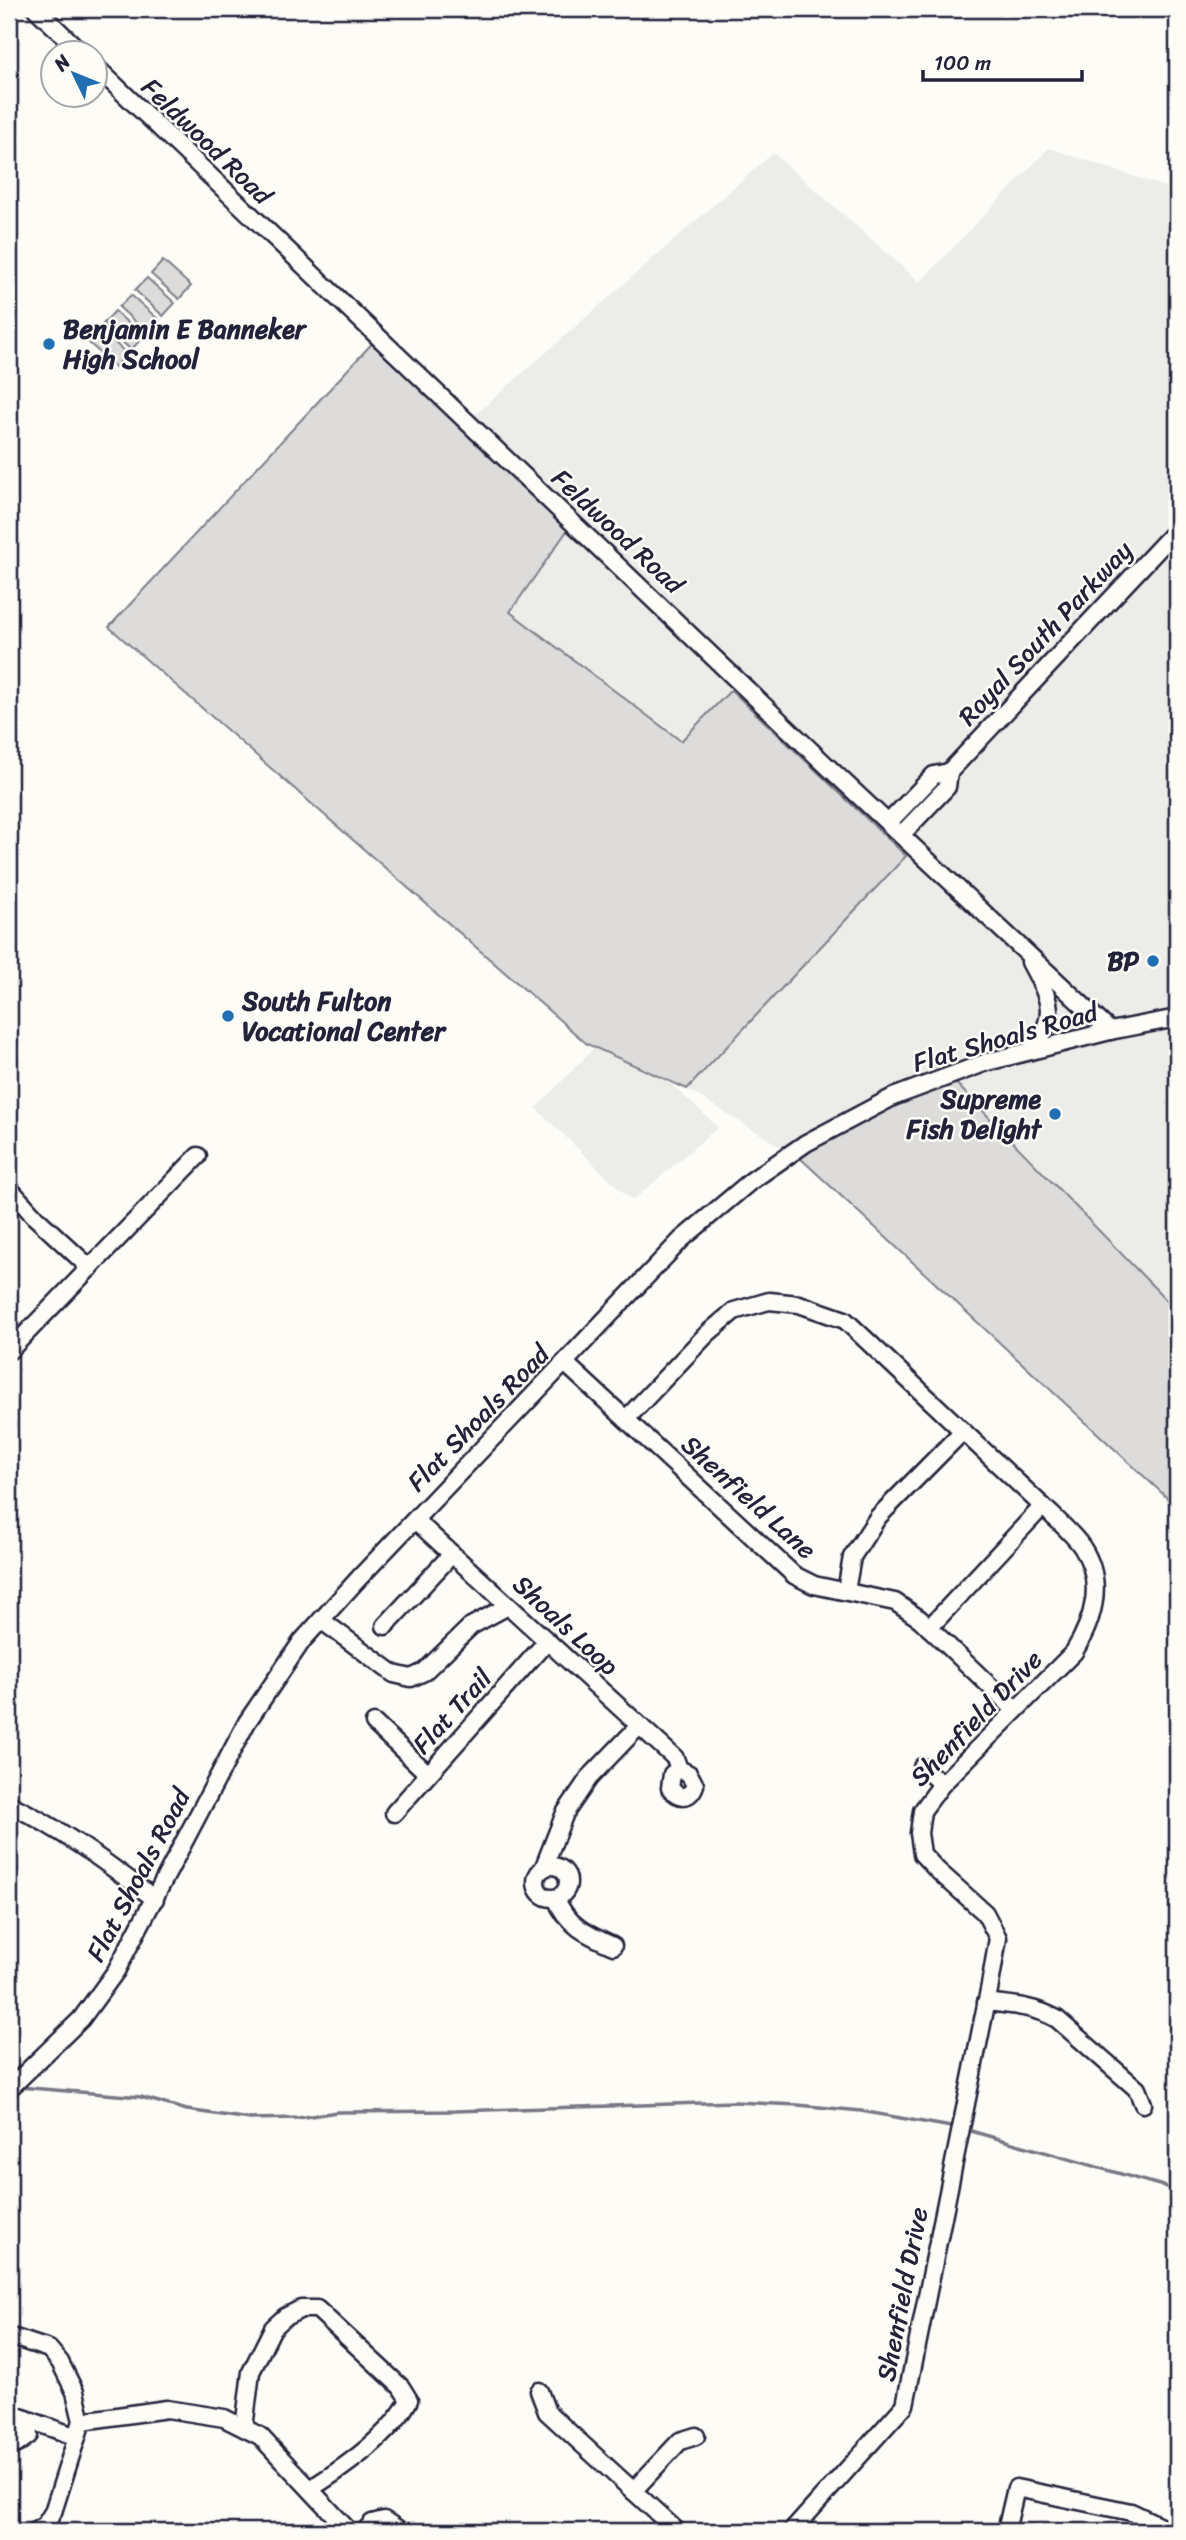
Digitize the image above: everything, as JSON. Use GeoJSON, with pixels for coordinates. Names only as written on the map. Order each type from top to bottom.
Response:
{"type":"FeatureCollection","features":[{"type":"Feature","properties":{"kind":"street"},"geometry":{"type":"LineString","coordinates":[[36,9],[66,38]]}},
{"type":"Feature","properties":{"kind":"street","name":"Feldwood Road"},"geometry":{"type":"LineString","coordinates":[[108,79],[250,217],[1110,1031]]}},
{"type":"Feature","properties":{"kind":"street","name":"Royal South Parkway"},"geometry":{"type":"LineString","coordinates":[[889,822],[934,775],[949,772],[1177,529]]}},
{"type":"Feature","properties":{"kind":"street","name":"Royal South Parkway"},"geometry":{"type":"LineString","coordinates":[[902,834],[947,787],[949,772]]}},
{"type":"Feature","properties":{"kind":"street"},"geometry":{"type":"LineString","coordinates":[[1022,948],[1047,993],[1051,1018],[1044,1036],[1030,1051]]}},
{"type":"Feature","properties":{"kind":"street","name":"Flat Shoals Road"},"geometry":{"type":"LineString","coordinates":[[9,2089],[82,2019],[116,1971],[247,1722],[275,1679],[321,1620],[682,1239],[751,1181],[806,1143],[893,1097],[940,1078],[1030,1051],[1177,1018]]}},
{"type":"Feature","properties":{"kind":"street"},"geometry":{"type":"LineString","coordinates":[[9,1351],[198,1156]]}},
{"type":"Feature","properties":{"kind":"street"},"geometry":{"type":"LineString","coordinates":[[9,1188],[90,1268]]}},
{"type":"Feature","properties":{"kind":"street","name":"Shenfield Drive"},"geometry":{"type":"LineString","coordinates":[[627,1418],[707,1334],[734,1311],[768,1301],[799,1304],[845,1320],[1083,1547],[1094,1578],[1094,1611],[1074,1652],[942,1784],[922,1811],[919,1833],[922,1854],[985,1913],[998,1938],[905,2405],[792,2531]]}},
{"type":"Feature","properties":{"kind":"street","name":"Shenfield Lane"},"geometry":{"type":"LineString","coordinates":[[565,1363],[794,1575],[814,1585],[895,1602],[929,1629],[1016,1710]]}},
{"type":"Feature","properties":{"kind":"street"},"geometry":{"type":"LineString","coordinates":[[846,1591],[852,1557],[878,1517],[963,1431]]}},
{"type":"Feature","properties":{"kind":"street"},"geometry":{"type":"LineString","coordinates":[[929,1629],[1043,1506]]}},
{"type":"Feature","properties":{"kind":"street","name":"Shoals Loop"},"geometry":{"type":"LineString","coordinates":[[415,1520],[674,1758],[679,1769]]}},
{"type":"Feature","properties":{"kind":"street"},"geometry":{"type":"LineString","coordinates":[[385,1626],[452,1554]]}},
{"type":"Feature","properties":{"kind":"street"},"geometry":{"type":"LineString","coordinates":[[321,1620],[394,1674],[411,1678],[424,1672],[471,1626],[508,1605]]}},
{"type":"Feature","properties":{"kind":"street","name":"Flat Trail"},"geometry":{"type":"LineString","coordinates":[[394,1813],[547,1641]]}},
{"type":"Feature","properties":{"kind":"street"},"geometry":{"type":"LineString","coordinates":[[374,1723],[428,1774]]}},
{"type":"Feature","properties":{"kind":"street"},"geometry":{"type":"LineString","coordinates":[[543,1869],[554,1866],[566,1874],[567,1889],[556,1898],[545,1897],[537,1889],[536,1878],[543,1869],[565,1813],[589,1778],[639,1726]]}},
{"type":"Feature","properties":{"kind":"street"},"geometry":{"type":"LineString","coordinates":[[922,1767],[942,1784]]}},
{"type":"Feature","properties":{"kind":"street"},"geometry":{"type":"LineString","coordinates":[[9,1804],[90,1851],[155,1899]]}},
{"type":"Feature","properties":{"kind":"street"},"geometry":{"type":"LineString","coordinates":[[556,1898],[566,1919],[587,1935],[613,1946]]}},
{"type":"Feature","properties":{"kind":"street"},"geometry":{"type":"LineString","coordinates":[[986,2002],[1028,2007],[1044,2011],[1057,2019],[1138,2089],[1143,2104]]}},
{"type":"Feature","properties":{"kind":"street"},"geometry":{"type":"LineString","coordinates":[[244,2428],[251,2372],[273,2328],[285,2317],[301,2309],[317,2309],[401,2387],[409,2400],[401,2415],[371,2443],[340,2470],[310,2489]]}},
{"type":"Feature","properties":{"kind":"street"},"geometry":{"type":"LineString","coordinates":[[9,2336],[49,2349],[75,2392],[82,2421],[52,2512],[46,2525],[35,2531]]}},
{"type":"Feature","properties":{"kind":"street"},"geometry":{"type":"LineString","coordinates":[[539,2391],[547,2412],[677,2531]]}},
{"type":"Feature","properties":{"kind":"street"},"geometry":{"type":"LineString","coordinates":[[82,2421],[167,2409],[225,2418],[260,2436],[349,2531]]}},
{"type":"Feature","properties":{"kind":"street"},"geometry":{"type":"LineString","coordinates":[[9,2413],[77,2437]]}},
{"type":"Feature","properties":{"kind":"street"},"geometry":{"type":"LineString","coordinates":[[9,2442],[17,2444],[29,2435],[26,2419]]}},
{"type":"Feature","properties":{"kind":"street"},"geometry":{"type":"LineString","coordinates":[[633,2491],[680,2441],[696,2436]]}},
{"type":"Feature","properties":{"kind":"street"},"geometry":{"type":"LineString","coordinates":[[1006,2531],[1016,2488],[1131,2512],[1163,2530]]}},
{"type":"Feature","properties":{"kind":"street"},"geometry":{"type":"LineString","coordinates":[[365,2531],[372,2523],[384,2520],[401,2531]]}},
{"type":"Feature","properties":{"kind":"shaded area"},"geometry":{"type":"Polygon","coordinates":[[[1049,148],[1177,191],[1177,1311],[946,1073],[797,1157],[687,1089],[906,856],[731,690],[681,742],[509,612],[571,525],[468,421],[773,153],[920,282],[1049,148]]]}},
{"type":"Feature","properties":{"kind":"shaded area"},"geometry":{"type":"Polygon","coordinates":[[[163,261],[191,286],[179,299],[151,274],[163,261]]]}},
{"type":"Feature","properties":{"kind":"shaded area"},"geometry":{"type":"Polygon","coordinates":[[[147,278],[175,303],[163,316],[135,290],[147,278]]]}},
{"type":"Feature","properties":{"kind":"shaded area"},"geometry":{"type":"Polygon","coordinates":[[[131,295],[159,320],[147,333],[119,307],[131,295]]]}},
{"type":"Feature","properties":{"kind":"shaded area"},"geometry":{"type":"Polygon","coordinates":[[[115,311],[143,337],[131,350],[103,324],[115,311]]]}},
{"type":"Feature","properties":{"kind":"shaded area"},"geometry":{"type":"Polygon","coordinates":[[[99,328],[127,354],[115,367],[87,341],[99,328]]]}},
{"type":"Feature","properties":{"kind":"shaded area"},"geometry":{"type":"Polygon","coordinates":[[[378,337],[571,525],[510,612],[681,741],[731,690],[906,856],[687,1089],[587,1044],[109,627],[378,337]]]}},
{"type":"Feature","properties":{"kind":"shaded area"},"geometry":{"type":"Polygon","coordinates":[[[698,940],[762,999],[673,1086],[718,1127],[632,1201],[536,1108],[698,940]]]}},
{"type":"Feature","properties":{"kind":"shaded area"},"geometry":{"type":"Polygon","coordinates":[[[946,1073],[1177,1311],[1177,1507],[798,1156],[879,1095],[946,1073]]]}},
{"type":"Feature","properties":{"kind":"waterway"},"geometry":{"type":"LineString","coordinates":[[18,2087],[141,2097],[187,2110],[250,2119],[298,2118],[337,2112],[734,2102],[861,2111],[957,2128]]}},
{"type":"Feature","properties":{"kind":"waterway"},"geometry":{"type":"LineString","coordinates":[[964,2129],[1177,2190]]}},
{"type":"Feature","properties":{"kind":"place","name":"Benjamin E Banneker High School"},"geometry":{"type":"Point","coordinates":[49,344]}},
{"type":"Feature","properties":{"kind":"place","name":"BP"},"geometry":{"type":"Point","coordinates":[1153,961]}},
{"type":"Feature","properties":{"kind":"place","name":"South Fulton Vocational Center"},"geometry":{"type":"Point","coordinates":[228,1016]}},
{"type":"Feature","properties":{"kind":"place","name":"Supreme Fish Delight"},"geometry":{"type":"Point","coordinates":[1055,1114]}}]}
